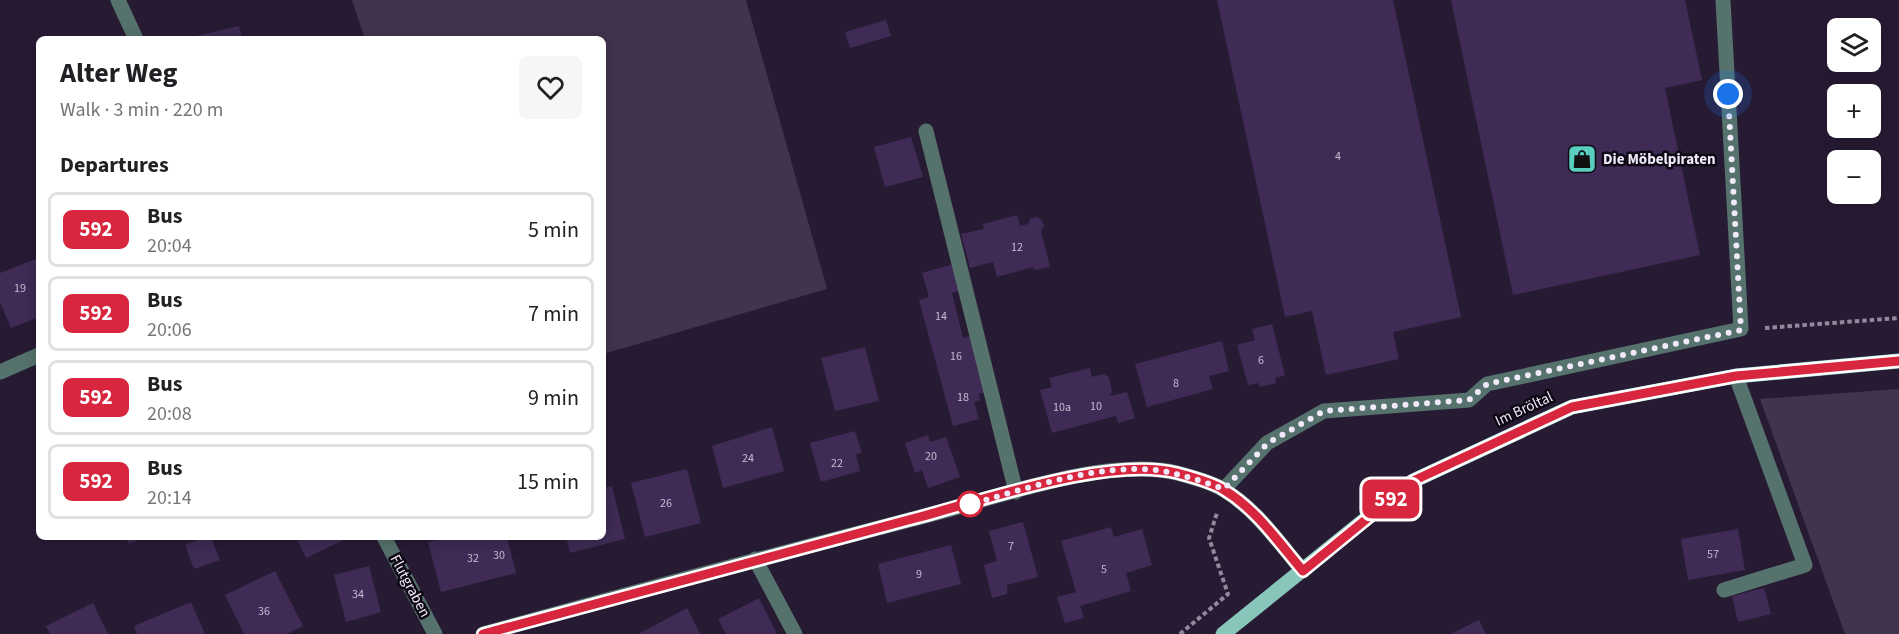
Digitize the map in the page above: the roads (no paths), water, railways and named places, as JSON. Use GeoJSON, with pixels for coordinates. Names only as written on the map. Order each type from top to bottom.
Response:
{"type":"FeatureCollection","features":[{"type":"Feature","properties":{"kind":"main road","name":"Im Bröltal"},"geometry":{"type":"LineString","coordinates":[[1223,634],[1413,481],[1572,407],[1736,376],[1899,361]]}},
{"type":"Feature","properties":{"kind":"street"},"geometry":{"type":"LineString","coordinates":[[118,0],[135,36]]}},
{"type":"Feature","properties":{"kind":"street"},"geometry":{"type":"LineString","coordinates":[[1224,489],[1268,443],[1324,411],[1469,400],[1487,384],[1741,330],[1723,0]]}},
{"type":"Feature","properties":{"kind":"street"},"geometry":{"type":"LineString","coordinates":[[926,131],[1016,492]]}},
{"type":"Feature","properties":{"kind":"street"},"geometry":{"type":"LineString","coordinates":[[0,372],[36,357]]}},
{"type":"Feature","properties":{"kind":"street"},"geometry":{"type":"LineString","coordinates":[[1724,590],[1804,565],[1736,376]]}},
{"type":"Feature","properties":{"kind":"street"},"geometry":{"type":"LineString","coordinates":[[483,634],[756,559],[1016,492],[1085,475],[1135,468],[1176,473],[1224,489],[1257,518],[1303,571]]}},
{"type":"Feature","properties":{"kind":"street","name":"Flutgraben"},"geometry":{"type":"LineString","coordinates":[[386,540],[435,634]]}},
{"type":"Feature","properties":{"kind":"street"},"geometry":{"type":"LineString","coordinates":[[756,559],[795,634]]}},
{"type":"Feature","properties":{"kind":"place","name":"Die Möbelpiraten"},"geometry":{"type":"Point","coordinates":[1582,159]}}]}
